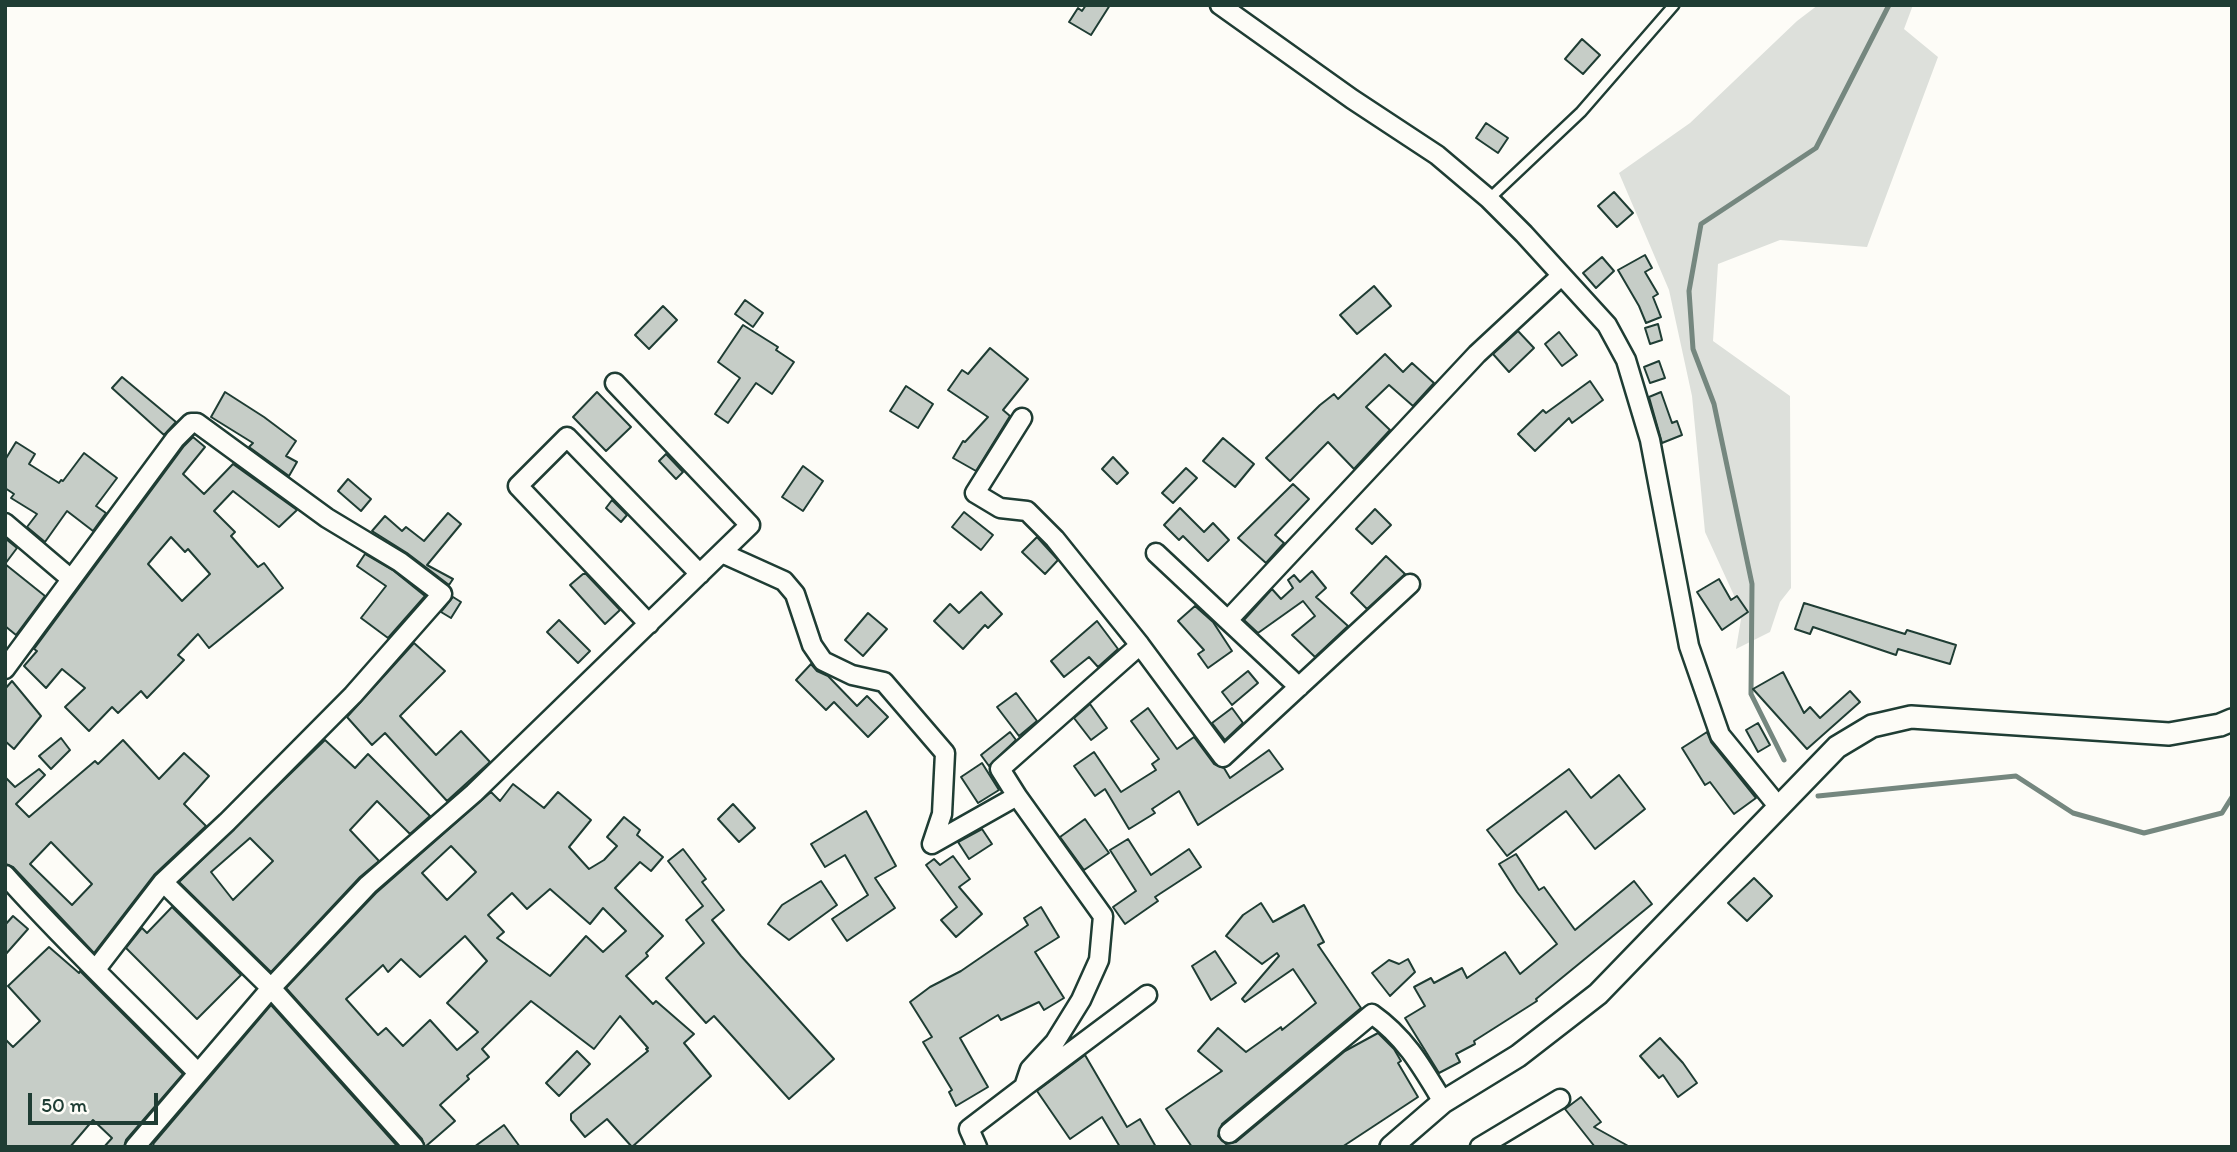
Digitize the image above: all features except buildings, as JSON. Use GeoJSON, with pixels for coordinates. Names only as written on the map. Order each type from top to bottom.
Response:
{"type":"FeatureCollection","features":[{"type":"Feature","properties":{"kind":"street"},"geometry":{"type":"LineString","coordinates":[[1220,5],[1352,99],[1437,155],[1489,199],[1607,325],[1626,360],[1650,440],[1689,646],[1720,735],[1778,806]]}},
{"type":"Feature","properties":{"kind":"street"},"geometry":{"type":"LineString","coordinates":[[1228,620],[1477,354],[1561,276]]}},
{"type":"Feature","properties":{"kind":"street"},"geometry":{"type":"LineString","coordinates":[[135,1147],[271,988],[368,885],[474,793],[750,525],[615,383]]}},
{"type":"Feature","properties":{"kind":"street"},"geometry":{"type":"LineString","coordinates":[[1022,418],[975,493],[1000,508],[1027,511],[1055,540],[1140,645],[1223,757],[1410,584]]}},
{"type":"Feature","properties":{"kind":"street"},"geometry":{"type":"LineString","coordinates":[[5,669],[175,439],[191,423],[197,423],[327,518],[400,562],[442,594],[353,695],[227,822],[163,882],[96,969]]}},
{"type":"Feature","properties":{"kind":"street"},"geometry":{"type":"LineString","coordinates":[[649,624],[518,486],[567,436],[700,575]]}},
{"type":"Feature","properties":{"kind":"street"},"geometry":{"type":"LineString","coordinates":[[5,523],[71,579]]}},
{"type":"Feature","properties":{"kind":"street"},"geometry":{"type":"LineString","coordinates":[[722,553],[784,581],[795,594],[811,645],[822,662],[852,675],[884,682],[945,753],[942,814],[932,844],[1017,796]]}},
{"type":"Feature","properties":{"kind":"street"},"geometry":{"type":"LineString","coordinates":[[1156,553],[1299,687]]}},
{"type":"Feature","properties":{"kind":"street"},"geometry":{"type":"LineString","coordinates":[[1024,1087],[1030,1069],[1055,1042],[1081,1000],[1099,960],[1103,916],[1000,769],[1140,645]]}},
{"type":"Feature","properties":{"kind":"street"},"geometry":{"type":"LineString","coordinates":[[1391,1147],[1443,1102],[1518,1056],[1598,993],[1837,747],[1872,726],[1911,717],[2169,734],[2232,720]]}},
{"type":"Feature","properties":{"kind":"street"},"geometry":{"type":"LineString","coordinates":[[5,875],[51,927],[198,1073]]}},
{"type":"Feature","properties":{"kind":"street"},"geometry":{"type":"LineString","coordinates":[[163,882],[271,988],[414,1147]]}},
{"type":"Feature","properties":{"kind":"street"},"geometry":{"type":"LineString","coordinates":[[977,1147],[969,1129],[1147,995]]}},
{"type":"Feature","properties":{"kind":"street"},"geometry":{"type":"LineString","coordinates":[[1229,1133],[1372,1014],[1391,1027],[1413,1053],[1443,1102]]}},
{"type":"Feature","properties":{"kind":"street"},"geometry":{"type":"LineString","coordinates":[[1480,1147],[1560,1099]]}},
{"type":"Feature","properties":{"kind":"lane"},"geometry":{"type":"LineString","coordinates":[[1489,199],[1581,112],[1674,5]]}},
{"type":"Feature","properties":{"kind":"shaded area"},"geometry":{"type":"Polygon","coordinates":[[[1818,5],[1913,5],[1904,29],[1938,57],[1867,247],[1780,240],[1718,264],[1713,341],[1790,396],[1791,588],[1780,602],[1770,632],[1736,649],[1742,613],[1705,532],[1692,396],[1669,290],[1619,173],[1690,123],[1797,21],[1818,5]]]}},
{"type":"Feature","properties":{"kind":"waterway"},"geometry":{"type":"LineString","coordinates":[[1784,760],[1751,694],[1752,584],[1714,404],[1693,349],[1689,291],[1701,224],[1816,148],[1889,5]]}},
{"type":"Feature","properties":{"kind":"waterway"},"geometry":{"type":"LineString","coordinates":[[1818,796],[2016,776],[2073,813],[2144,833],[2222,813],[2232,797]]}}]}
